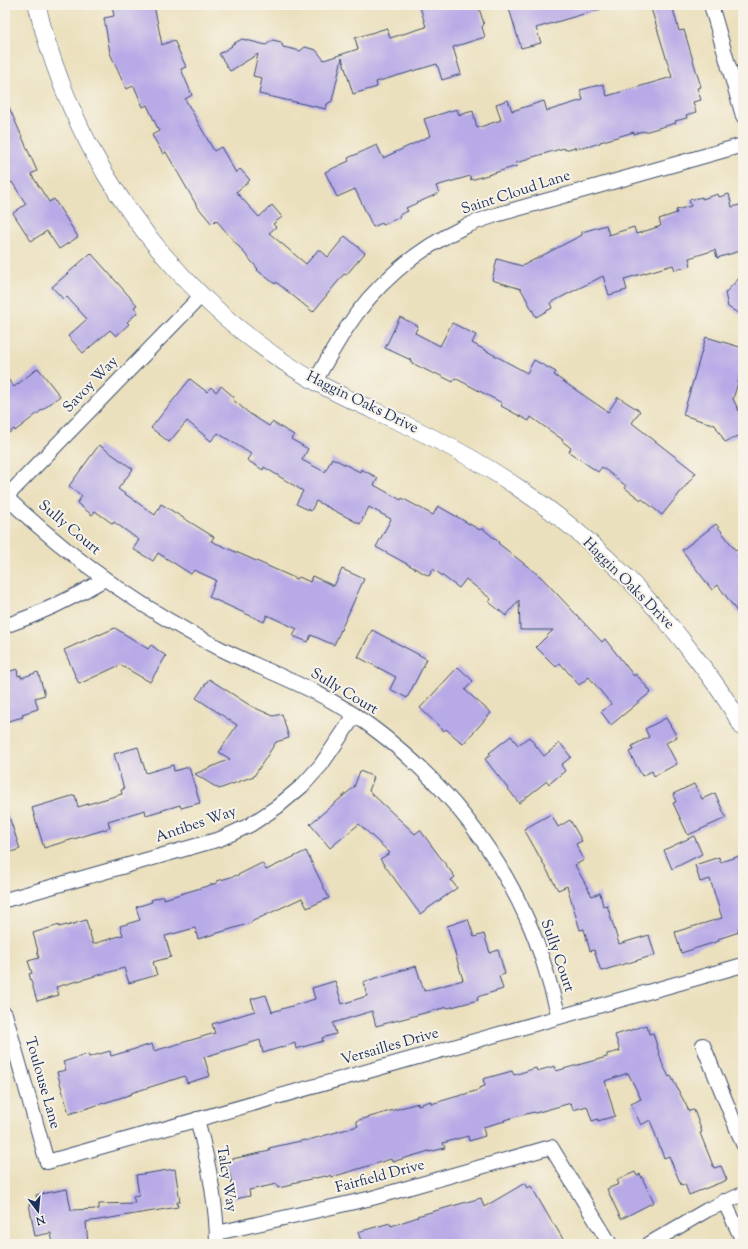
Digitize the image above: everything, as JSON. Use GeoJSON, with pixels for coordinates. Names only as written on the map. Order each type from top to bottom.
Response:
{"type":"FeatureCollection","features":[{"type":"Feature","properties":{"kind":"street","name":"Haggin Oaks Drive"},"geometry":{"type":"LineString","coordinates":[[37,5],[54,64],[68,102],[86,140],[111,184],[140,226],[165,258],[201,296],[245,333],[280,359],[315,381],[342,396],[430,436],[476,461],[521,489],[563,520],[606,557],[643,594],[677,633],[709,675],[742,723]]}},
{"type":"Feature","properties":{"kind":"street"},"geometry":{"type":"LineString","coordinates":[[711,5],[743,116]]}},
{"type":"Feature","properties":{"kind":"street","name":"Saint Cloud Lane"},"geometry":{"type":"LineString","coordinates":[[315,381],[346,328],[367,301],[390,276],[437,241],[463,228],[499,214],[743,145]]}},
{"type":"Feature","properties":{"kind":"street","name":"Savoy Way"},"geometry":{"type":"LineString","coordinates":[[6,497],[201,296]]}},
{"type":"Feature","properties":{"kind":"street","name":"Sully Court"},"geometry":{"type":"LineString","coordinates":[[6,497],[63,547],[104,579],[168,620],[221,648],[313,691],[355,715],[407,755],[464,814],[488,848],[509,883],[527,920],[542,958],[559,1017]]}},
{"type":"Feature","properties":{"kind":"street"},"geometry":{"type":"LineString","coordinates":[[5,626],[42,612],[104,579]]}},
{"type":"Feature","properties":{"kind":"street","name":"Antibes Way"},"geometry":{"type":"LineString","coordinates":[[5,900],[220,839],[250,825],[277,807],[302,786],[321,765],[355,715]]}},
{"type":"Feature","properties":{"kind":"street","name":"Versailles Drive"},"geometry":{"type":"LineString","coordinates":[[47,1162],[743,964]]}},
{"type":"Feature","properties":{"kind":"street","name":"Toulouse Lane"},"geometry":{"type":"LineString","coordinates":[[5,1014],[47,1162]]}},
{"type":"Feature","properties":{"kind":"street"},"geometry":{"type":"LineString","coordinates":[[703,1045],[743,1144]]}},
{"type":"Feature","properties":{"kind":"street","name":"Talcy Way"},"geometry":{"type":"LineString","coordinates":[[197,1119],[212,1186],[217,1238]]}},
{"type":"Feature","properties":{"kind":"street","name":"Fairfield Drive"},"geometry":{"type":"LineString","coordinates":[[217,1238],[372,1198],[551,1147],[610,1244]]}},
{"type":"Feature","properties":{"kind":"street"},"geometry":{"type":"LineString","coordinates":[[649,1244],[707,1210],[724,1201],[743,1194]]}},
{"type":"Feature","properties":{"kind":"street"},"geometry":{"type":"LineString","coordinates":[[724,1201],[743,1241]]}},
{"type":"Feature","properties":{"kind":"building"},"geometry":{"type":"Polygon","coordinates":[[[112,5],[154,5],[162,45],[174,40],[186,67],[181,69],[192,95],[185,99],[214,151],[221,147],[236,173],[240,169],[250,180],[236,192],[259,217],[272,205],[282,217],[273,224],[276,227],[269,233],[306,264],[319,249],[328,257],[345,236],[365,253],[346,275],[344,274],[313,312],[276,282],[275,284],[257,270],[258,269],[216,220],[212,224],[197,206],[166,152],[163,154],[152,135],[159,131],[147,105],[143,107],[134,86],[126,89],[110,53],[104,18],[114,16],[112,5]]]}},
{"type":"Feature","properties":{"kind":"building"},"geometry":{"type":"Polygon","coordinates":[[[427,5],[478,5],[484,24],[482,27],[485,37],[453,47],[461,74],[442,80],[437,64],[376,82],[377,87],[353,94],[342,58],[332,101],[327,104],[326,109],[259,94],[262,78],[253,76],[258,54],[230,71],[219,54],[242,39],[266,45],[273,40],[281,42],[283,47],[300,51],[305,47],[316,50],[324,60],[358,49],[355,38],[387,28],[390,38],[426,27],[420,7],[427,5]]]}},
{"type":"Feature","properties":{"kind":"building"},"geometry":{"type":"Polygon","coordinates":[[[508,5],[603,5],[604,8],[536,28],[541,43],[521,48],[508,5]]]}},
{"type":"Feature","properties":{"kind":"building"},"geometry":{"type":"Polygon","coordinates":[[[650,5],[672,5],[679,31],[684,30],[701,87],[697,88],[701,100],[693,102],[696,112],[686,115],[687,118],[675,121],[676,123],[644,132],[634,134],[634,132],[587,147],[575,149],[575,147],[565,150],[564,148],[526,159],[516,163],[517,166],[471,180],[470,176],[436,186],[439,193],[406,208],[408,211],[399,215],[400,217],[383,225],[382,223],[373,227],[355,189],[337,197],[325,172],[349,161],[348,158],[377,145],[383,158],[430,136],[424,119],[457,109],[459,115],[473,111],[477,128],[501,120],[496,104],[508,100],[512,111],[544,101],[547,111],[583,100],[580,90],[603,84],[607,96],[672,77],[650,5]]]}},
{"type":"Feature","properties":{"kind":"building"},"geometry":{"type":"Polygon","coordinates":[[[5,98],[37,171],[31,174],[49,202],[54,199],[78,237],[59,249],[47,231],[31,241],[13,213],[26,204],[12,182],[5,185],[5,98]]]}},
{"type":"Feature","properties":{"kind":"building"},"geometry":{"type":"Polygon","coordinates":[[[718,194],[719,197],[729,194],[732,207],[743,204],[743,250],[717,258],[715,250],[689,258],[691,266],[675,270],[673,265],[624,279],[627,290],[609,295],[603,276],[550,303],[552,308],[536,317],[521,289],[492,280],[497,259],[522,266],[582,235],[582,232],[606,225],[609,235],[634,227],[636,234],[661,226],[659,219],[677,213],[676,210],[691,206],[689,200],[702,197],[702,199],[718,194]]]}},
{"type":"Feature","properties":{"kind":"building"},"geometry":{"type":"Polygon","coordinates":[[[91,253],[137,305],[134,307],[138,312],[127,322],[129,324],[116,336],[110,330],[83,353],[68,336],[87,319],[67,297],[64,300],[52,287],[91,253]]]}},
{"type":"Feature","properties":{"kind":"building"},"geometry":{"type":"Polygon","coordinates":[[[743,274],[743,316],[728,307],[725,293],[743,274]]]}},
{"type":"Feature","properties":{"kind":"building"},"geometry":{"type":"Polygon","coordinates":[[[400,317],[418,326],[415,333],[440,346],[452,323],[476,335],[472,343],[527,373],[534,360],[556,372],[554,375],[608,412],[618,397],[640,411],[632,423],[696,473],[662,515],[625,488],[626,486],[602,467],[598,472],[569,452],[571,448],[562,441],[563,440],[531,417],[529,421],[501,406],[502,403],[455,378],[453,382],[435,373],[434,374],[410,362],[411,360],[385,348],[400,317]]]}},
{"type":"Feature","properties":{"kind":"building"},"geometry":{"type":"Polygon","coordinates":[[[706,337],[743,348],[743,366],[733,399],[743,419],[743,434],[725,442],[715,425],[683,415],[706,337]]]}},
{"type":"Feature","properties":{"kind":"building"},"geometry":{"type":"Polygon","coordinates":[[[38,368],[60,396],[15,431],[14,429],[5,436],[5,375],[14,387],[38,368]]]}},
{"type":"Feature","properties":{"kind":"building"},"geometry":{"type":"Polygon","coordinates":[[[190,379],[207,392],[211,387],[216,392],[221,386],[234,397],[232,399],[250,414],[269,426],[272,422],[294,435],[291,439],[308,449],[302,460],[325,472],[332,458],[360,472],[361,469],[378,478],[374,485],[433,515],[438,506],[480,530],[482,528],[499,542],[498,543],[542,578],[602,642],[605,639],[634,676],[636,674],[651,692],[611,725],[601,712],[611,704],[589,677],[579,685],[560,663],[556,667],[536,647],[553,630],[520,630],[519,600],[506,616],[489,602],[491,599],[466,579],[459,588],[433,569],[429,576],[376,547],[391,519],[369,507],[360,524],[316,501],[311,511],[296,504],[303,491],[264,467],[263,470],[247,460],[251,454],[218,433],[211,441],[187,421],[169,442],[151,428],[190,379]]]}},
{"type":"Feature","properties":{"kind":"building"},"geometry":{"type":"Polygon","coordinates":[[[99,445],[133,469],[118,489],[155,515],[161,504],[214,537],[211,541],[297,579],[299,577],[310,582],[312,576],[334,586],[342,569],[364,579],[334,645],[311,635],[308,642],[293,636],[297,629],[267,615],[264,622],[209,597],[216,580],[194,570],[191,574],[158,553],[153,561],[133,549],[139,540],[114,522],[113,524],[95,511],[92,515],[77,503],[82,496],[69,486],[99,445]]]}},
{"type":"Feature","properties":{"kind":"building"},"geometry":{"type":"Polygon","coordinates":[[[716,524],[736,551],[743,546],[743,620],[718,585],[712,590],[682,550],[716,524]]]}},
{"type":"Feature","properties":{"kind":"building"},"geometry":{"type":"Polygon","coordinates":[[[115,628],[148,649],[151,645],[166,656],[150,682],[120,665],[79,684],[64,650],[115,628]]]}},
{"type":"Feature","properties":{"kind":"building"},"geometry":{"type":"Polygon","coordinates":[[[372,630],[427,659],[407,698],[390,689],[396,677],[358,657],[372,630]]]}},
{"type":"Feature","properties":{"kind":"building"},"geometry":{"type":"Polygon","coordinates":[[[458,667],[473,681],[465,690],[491,713],[463,744],[446,729],[444,731],[420,708],[458,667]]]}},
{"type":"Feature","properties":{"kind":"building"},"geometry":{"type":"Polygon","coordinates":[[[17,669],[18,676],[21,675],[21,678],[38,672],[45,695],[35,698],[38,709],[22,714],[23,717],[5,722],[5,673],[17,669]]]}},
{"type":"Feature","properties":{"kind":"building"},"geometry":{"type":"Polygon","coordinates":[[[209,679],[251,706],[273,716],[282,714],[289,738],[276,742],[254,776],[219,789],[195,774],[230,759],[219,752],[237,725],[196,698],[209,679]]]}},
{"type":"Feature","properties":{"kind":"building"},"geometry":{"type":"Polygon","coordinates":[[[666,718],[677,737],[666,743],[677,764],[654,776],[652,771],[642,776],[629,752],[633,750],[632,746],[649,737],[645,729],[666,718]]]}},
{"type":"Feature","properties":{"kind":"building"},"geometry":{"type":"Polygon","coordinates":[[[511,736],[518,745],[529,737],[544,756],[560,743],[571,757],[561,765],[565,771],[549,784],[547,781],[519,803],[485,759],[491,755],[489,753],[511,736]]]}},
{"type":"Feature","properties":{"kind":"building"},"geometry":{"type":"Polygon","coordinates":[[[138,747],[146,773],[173,765],[174,771],[189,767],[200,803],[181,808],[180,805],[146,815],[145,810],[108,821],[110,828],[44,848],[32,808],[75,795],[78,807],[122,794],[121,790],[124,789],[114,754],[138,747]]]}},
{"type":"Feature","properties":{"kind":"building"},"geometry":{"type":"Polygon","coordinates":[[[360,771],[374,777],[369,791],[415,834],[420,830],[455,877],[451,880],[457,888],[420,914],[380,859],[390,853],[359,824],[330,848],[310,824],[354,787],[360,771]]]}},
{"type":"Feature","properties":{"kind":"building"},"geometry":{"type":"Polygon","coordinates":[[[694,784],[702,799],[715,793],[726,818],[688,835],[673,803],[676,802],[673,794],[694,784]]]}},
{"type":"Feature","properties":{"kind":"building"},"geometry":{"type":"Polygon","coordinates":[[[5,811],[7,811],[20,849],[5,854],[5,811]]]}},
{"type":"Feature","properties":{"kind":"building"},"geometry":{"type":"Polygon","coordinates":[[[551,814],[558,827],[570,820],[582,841],[576,844],[584,860],[575,865],[592,896],[600,893],[603,906],[607,905],[619,944],[649,935],[655,955],[601,971],[594,950],[590,951],[584,929],[580,930],[567,886],[558,890],[524,829],[551,814]]]}},
{"type":"Feature","properties":{"kind":"building"},"geometry":{"type":"Polygon","coordinates":[[[694,836],[702,854],[672,869],[664,850],[694,836]]]}},
{"type":"Feature","properties":{"kind":"building"},"geometry":{"type":"Polygon","coordinates":[[[306,851],[329,898],[307,908],[302,898],[251,923],[198,939],[195,928],[165,936],[171,957],[153,962],[157,975],[129,983],[124,968],[56,987],[59,995],[37,1001],[29,974],[32,973],[28,961],[39,958],[33,933],[59,925],[59,927],[67,926],[86,920],[93,944],[123,935],[120,926],[140,920],[136,907],[152,902],[151,900],[164,896],[164,899],[217,883],[217,881],[238,875],[262,863],[266,870],[306,851]]]}},
{"type":"Feature","properties":{"kind":"building"},"geometry":{"type":"Polygon","coordinates":[[[743,855],[743,927],[738,929],[739,932],[718,939],[719,941],[681,953],[675,932],[722,918],[710,879],[700,882],[695,865],[719,857],[720,862],[743,855]]]}},
{"type":"Feature","properties":{"kind":"building"},"geometry":{"type":"Polygon","coordinates":[[[468,919],[474,937],[484,934],[490,953],[498,950],[505,974],[499,976],[503,989],[477,997],[478,1000],[376,1026],[372,1011],[333,1023],[336,1034],[322,1038],[323,1041],[296,1049],[295,1043],[263,1053],[260,1040],[204,1057],[210,1076],[187,1083],[185,1076],[69,1114],[57,1072],[66,1070],[63,1062],[88,1054],[89,1057],[110,1051],[111,1056],[152,1044],[154,1051],[215,1033],[212,1024],[255,1011],[251,999],[266,995],[272,1012],[315,999],[312,988],[335,981],[342,1004],[367,996],[363,982],[416,966],[424,991],[463,980],[447,926],[468,919]]]}},
{"type":"Feature","properties":{"kind":"building"},"geometry":{"type":"Polygon","coordinates":[[[647,1025],[649,1034],[653,1033],[662,1063],[669,1077],[671,1076],[689,1111],[694,1110],[702,1132],[700,1133],[714,1168],[721,1166],[727,1180],[689,1195],[685,1184],[681,1185],[669,1156],[664,1158],[650,1120],[641,1125],[631,1104],[641,1099],[628,1073],[605,1081],[615,1116],[598,1121],[598,1119],[592,1121],[587,1106],[573,1110],[571,1103],[518,1116],[483,1127],[485,1136],[469,1141],[468,1136],[443,1143],[445,1148],[392,1162],[391,1159],[332,1177],[331,1175],[325,1176],[292,1183],[292,1185],[278,1188],[277,1184],[249,1190],[250,1196],[235,1199],[227,1160],[270,1151],[269,1148],[305,1141],[358,1126],[356,1121],[418,1103],[418,1105],[431,1101],[431,1104],[479,1090],[479,1088],[485,1086],[483,1079],[512,1071],[514,1075],[536,1068],[537,1071],[555,1066],[556,1071],[607,1057],[607,1054],[620,1051],[615,1035],[647,1025]]]}},
{"type":"Feature","properties":{"kind":"building"},"geometry":{"type":"Polygon","coordinates":[[[175,1169],[180,1202],[177,1202],[178,1207],[86,1222],[88,1244],[53,1244],[51,1233],[35,1236],[29,1204],[38,1203],[36,1195],[67,1189],[71,1210],[99,1209],[99,1204],[135,1203],[133,1196],[139,1195],[136,1175],[175,1169]]]}},
{"type":"Feature","properties":{"kind":"building"},"geometry":{"type":"Polygon","coordinates":[[[635,1172],[637,1176],[640,1174],[654,1202],[621,1219],[607,1189],[619,1184],[617,1180],[635,1172]]]}},
{"type":"Feature","properties":{"kind":"building"},"geometry":{"type":"Polygon","coordinates":[[[525,1183],[528,1188],[531,1186],[566,1244],[362,1244],[358,1232],[390,1223],[391,1226],[418,1217],[417,1216],[481,1198],[484,1207],[525,1183]]]}}]}
